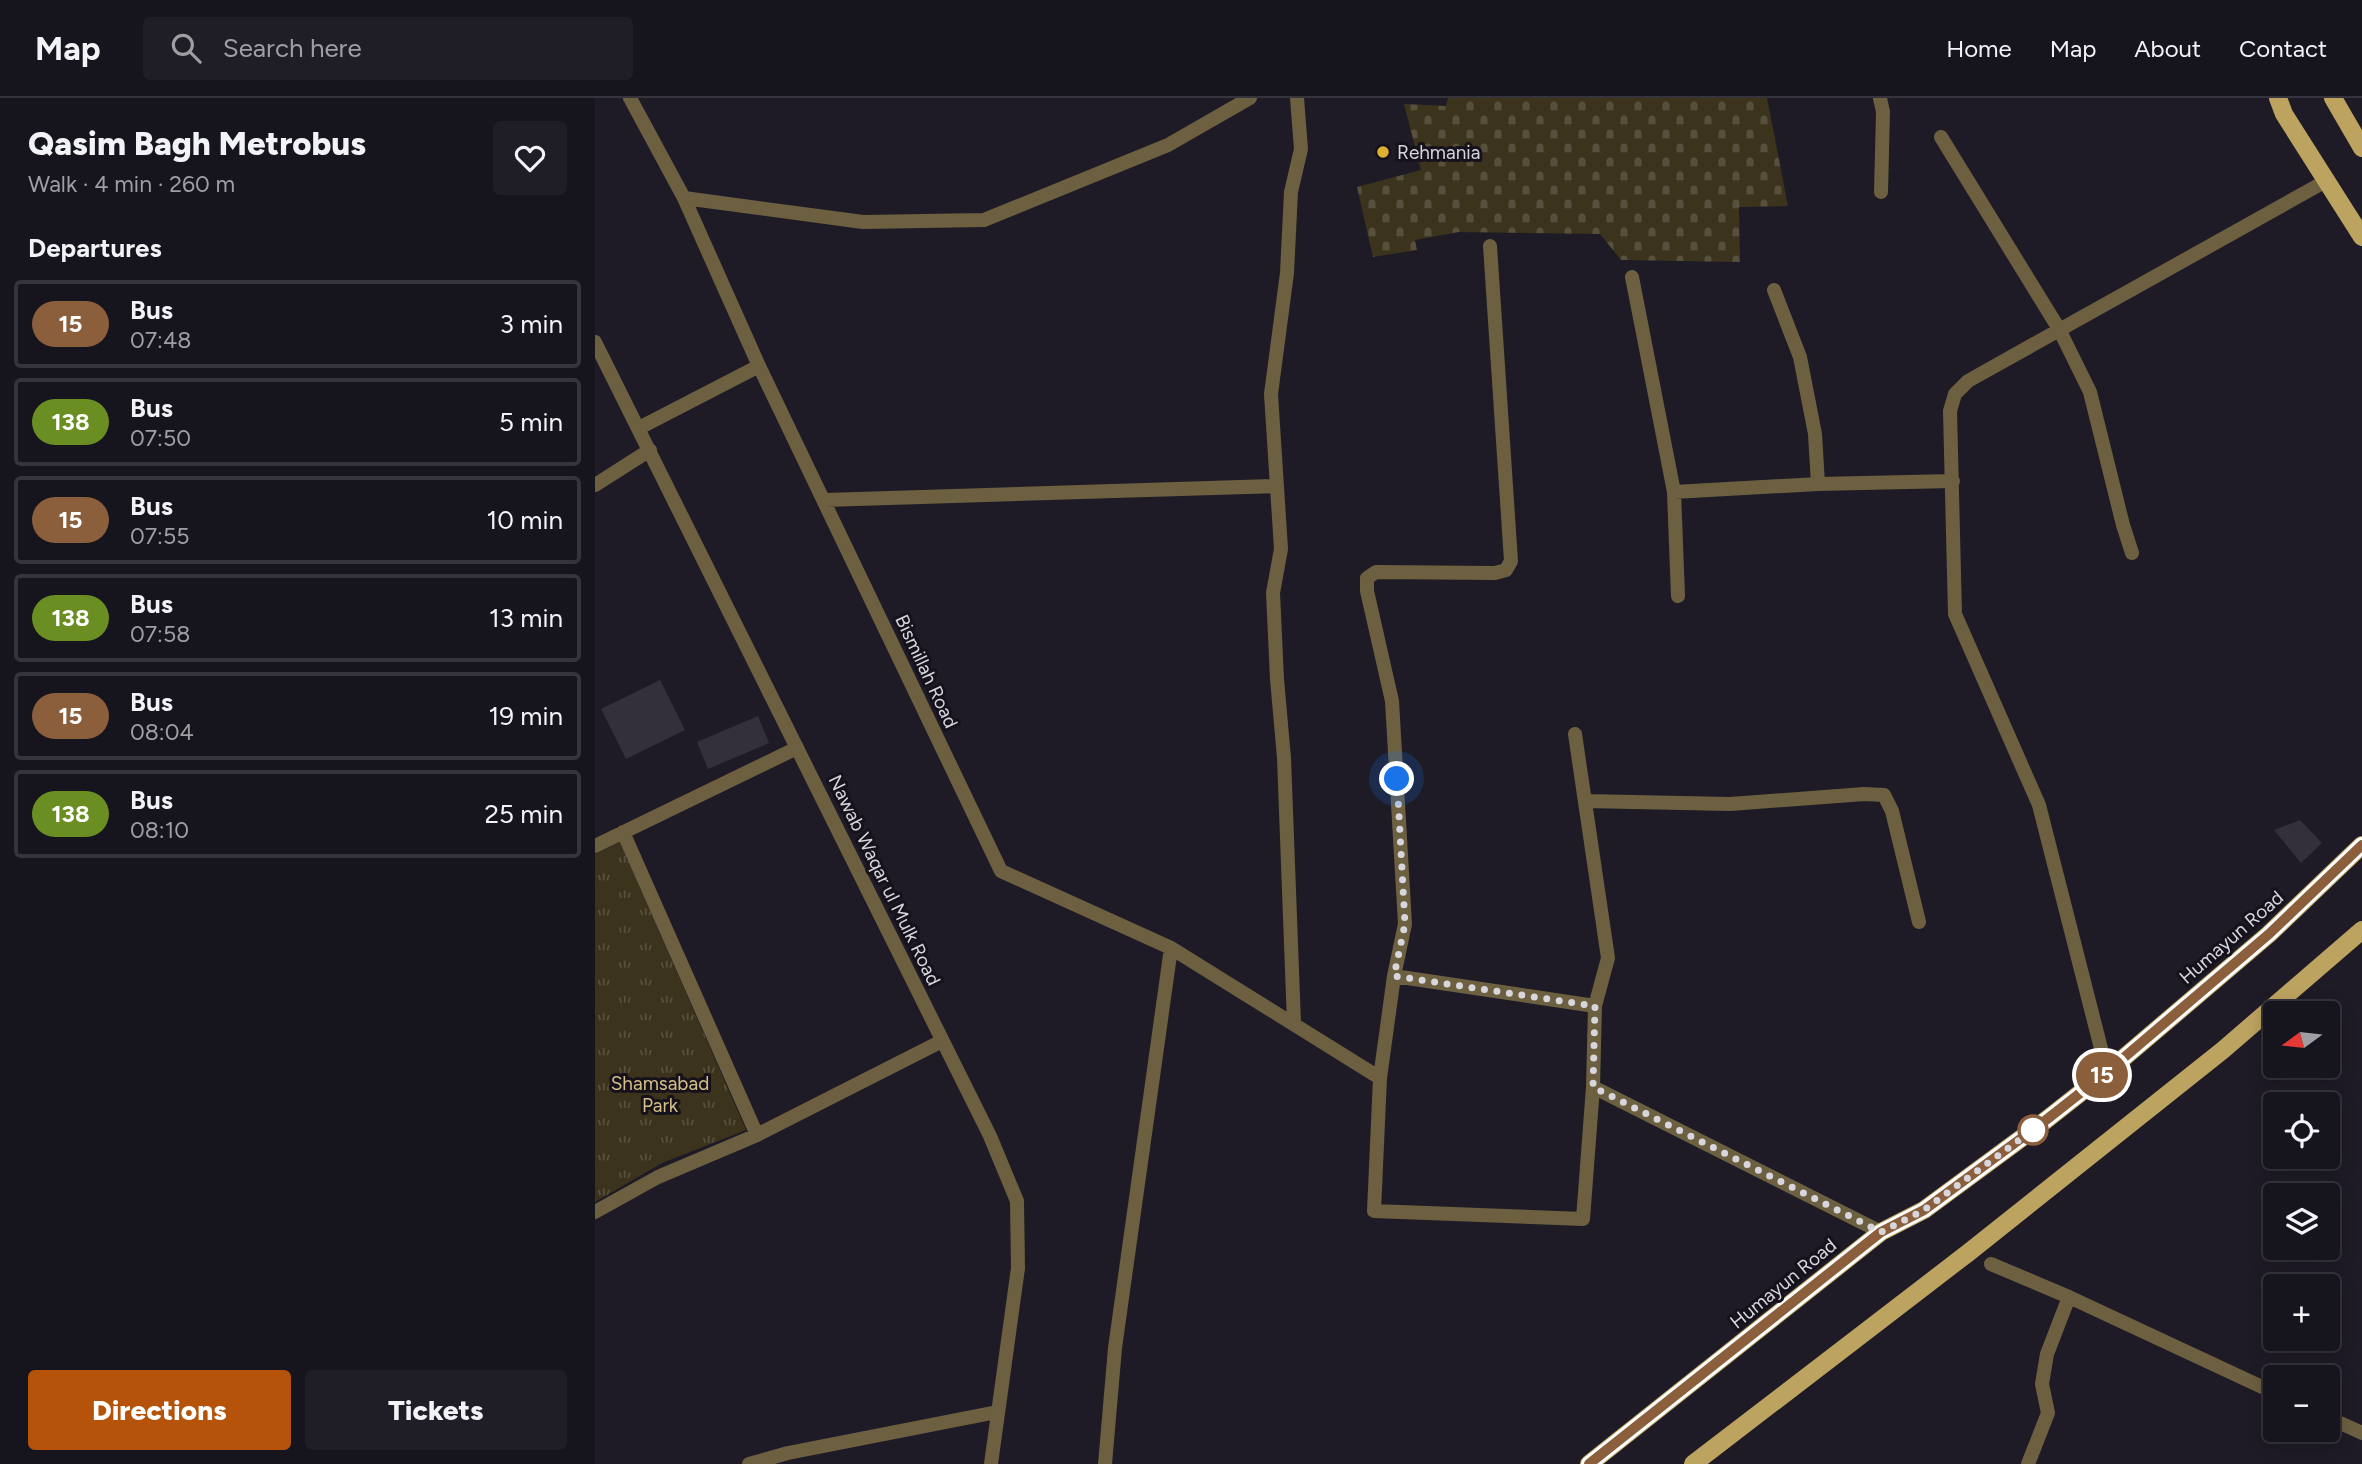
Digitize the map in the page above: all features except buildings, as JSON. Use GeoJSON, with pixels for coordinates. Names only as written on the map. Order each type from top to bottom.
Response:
{"type":"FeatureCollection","features":[{"type":"Feature","properties":{"kind":"main road"},"geometry":{"type":"LineString","coordinates":[[2278,98],[2284,114],[2362,237]]}},
{"type":"Feature","properties":{"kind":"main road"},"geometry":{"type":"LineString","coordinates":[[2333,98],[2362,148]]}},
{"type":"Feature","properties":{"kind":"main road","name":"Humayun Road"},"geometry":{"type":"LineString","coordinates":[[1589,1464],[1881,1232],[1924,1210],[2107,1072],[2269,934],[2362,845]]}},
{"type":"Feature","properties":{"kind":"main road"},"geometry":{"type":"LineString","coordinates":[[1693,1464],[1968,1253],[2202,1067],[2362,930]]}},
{"type":"Feature","properties":{"kind":"street","name":"Bismillah Road"},"geometry":{"type":"LineString","coordinates":[[630,98],[684,198],[759,366],[1001,871],[1171,948],[1380,1078]]}},
{"type":"Feature","properties":{"kind":"street"},"geometry":{"type":"LineString","coordinates":[[684,198],[863,222],[984,220],[1168,145],[1250,98]]}},
{"type":"Feature","properties":{"kind":"street"},"geometry":{"type":"LineString","coordinates":[[1294,1023],[1273,593],[1281,549],[1271,394],[1287,272],[1291,192],[1301,149],[1297,98]]}},
{"type":"Feature","properties":{"kind":"street"},"geometry":{"type":"LineString","coordinates":[[1880,98],[1883,112],[1881,192]]}},
{"type":"Feature","properties":{"kind":"street"},"geometry":{"type":"LineString","coordinates":[[1941,137],[2059,329],[2089,392],[2132,554]]}},
{"type":"Feature","properties":{"kind":"street"},"geometry":{"type":"LineString","coordinates":[[2107,1072],[2039,805],[1955,614],[1950,411],[1955,394],[1968,381],[2326,181]]}},
{"type":"Feature","properties":{"kind":"street"},"geometry":{"type":"LineString","coordinates":[[1490,246],[1511,561],[1506,570],[1495,573],[1376,572],[1367,578],[1367,591],[1392,701],[1405,924],[1394,976],[1380,1078],[1374,1211],[1583,1219],[1593,1087],[1595,1006],[1608,958],[1575,734]]}},
{"type":"Feature","properties":{"kind":"street"},"geometry":{"type":"LineString","coordinates":[[1632,277],[1674,492],[1678,596]]}},
{"type":"Feature","properties":{"kind":"street"},"geometry":{"type":"LineString","coordinates":[[1774,290],[1800,357],[1815,434],[1818,484]]}},
{"type":"Feature","properties":{"kind":"street","name":"Nawab Waqar ul Mulk Road"},"geometry":{"type":"LineString","coordinates":[[596,344],[990,1136],[1017,1201],[1018,1268],[991,1464]]}},
{"type":"Feature","properties":{"kind":"street"},"geometry":{"type":"LineString","coordinates":[[639,428],[759,366]]}},
{"type":"Feature","properties":{"kind":"street"},"geometry":{"type":"LineString","coordinates":[[595,485],[650,450]]}},
{"type":"Feature","properties":{"kind":"street"},"geometry":{"type":"LineString","coordinates":[[1674,492],[1818,484],[1953,481]]}},
{"type":"Feature","properties":{"kind":"street"},"geometry":{"type":"LineString","coordinates":[[825,500],[1276,486]]}},
{"type":"Feature","properties":{"kind":"street"},"geometry":{"type":"LineString","coordinates":[[595,846],[797,748]]}},
{"type":"Feature","properties":{"kind":"street"},"geometry":{"type":"LineString","coordinates":[[1585,801],[1730,804],[1884,794],[1892,811],[1919,922]]}},
{"type":"Feature","properties":{"kind":"street"},"geometry":{"type":"LineString","coordinates":[[623,832],[757,1135]]}},
{"type":"Feature","properties":{"kind":"street"},"geometry":{"type":"LineString","coordinates":[[1105,1464],[1115,1348],[1171,948]]}},
{"type":"Feature","properties":{"kind":"street"},"geometry":{"type":"LineString","coordinates":[[1394,976],[1595,1006]]}},
{"type":"Feature","properties":{"kind":"street"},"geometry":{"type":"LineString","coordinates":[[595,1212],[658,1177],[757,1135],[943,1041]]}},
{"type":"Feature","properties":{"kind":"street"},"geometry":{"type":"LineString","coordinates":[[1593,1087],[1881,1232]]}},
{"type":"Feature","properties":{"kind":"street"},"geometry":{"type":"LineString","coordinates":[[1991,1264],[2069,1297],[2263,1387]]}},
{"type":"Feature","properties":{"kind":"street"},"geometry":{"type":"LineString","coordinates":[[2028,1464],[2048,1413],[2042,1384],[2047,1354],[2069,1297]]}},
{"type":"Feature","properties":{"kind":"street"},"geometry":{"type":"LineString","coordinates":[[750,1464],[788,1453],[997,1412]]}},
{"type":"Feature","properties":{"kind":"street"},"geometry":{"type":"LineString","coordinates":[[2340,1423],[2362,1433]]}},
{"type":"Feature","properties":{"kind":"green space"},"geometry":{"type":"Polygon","coordinates":[[[1448,98],[1767,98],[1788,206],[1739,207],[1740,262],[1621,260],[1600,234],[1459,232],[1415,240],[1417,250],[1373,257],[1357,187],[1421,170],[1404,104],[1446,106],[1448,98]]]}},
{"type":"Feature","properties":{"kind":"green space","name":"Shamsabad Park"},"geometry":{"type":"Polygon","coordinates":[[[620,842],[746,1130],[662,1163],[595,1202],[595,854],[620,842]]]}},
{"type":"Feature","properties":{"kind":"bus line","name":"15"},"geometry":{"type":"LineString","coordinates":[[1589,1464],[1881,1232],[1924,1210],[2107,1072],[2269,934],[2362,845]]}},
{"type":"Feature","properties":{"kind":"place","name":"Rehmania"},"geometry":{"type":"Point","coordinates":[1383,152]}},
{"type":"Feature","properties":{"kind":"route"},"geometry":{"type":"LineString","coordinates":[[1397,779],[1405,924],[1394,976],[1595,1006],[1593,1087],[1881,1232],[1924,1210],[2033,1130]]}}]}
